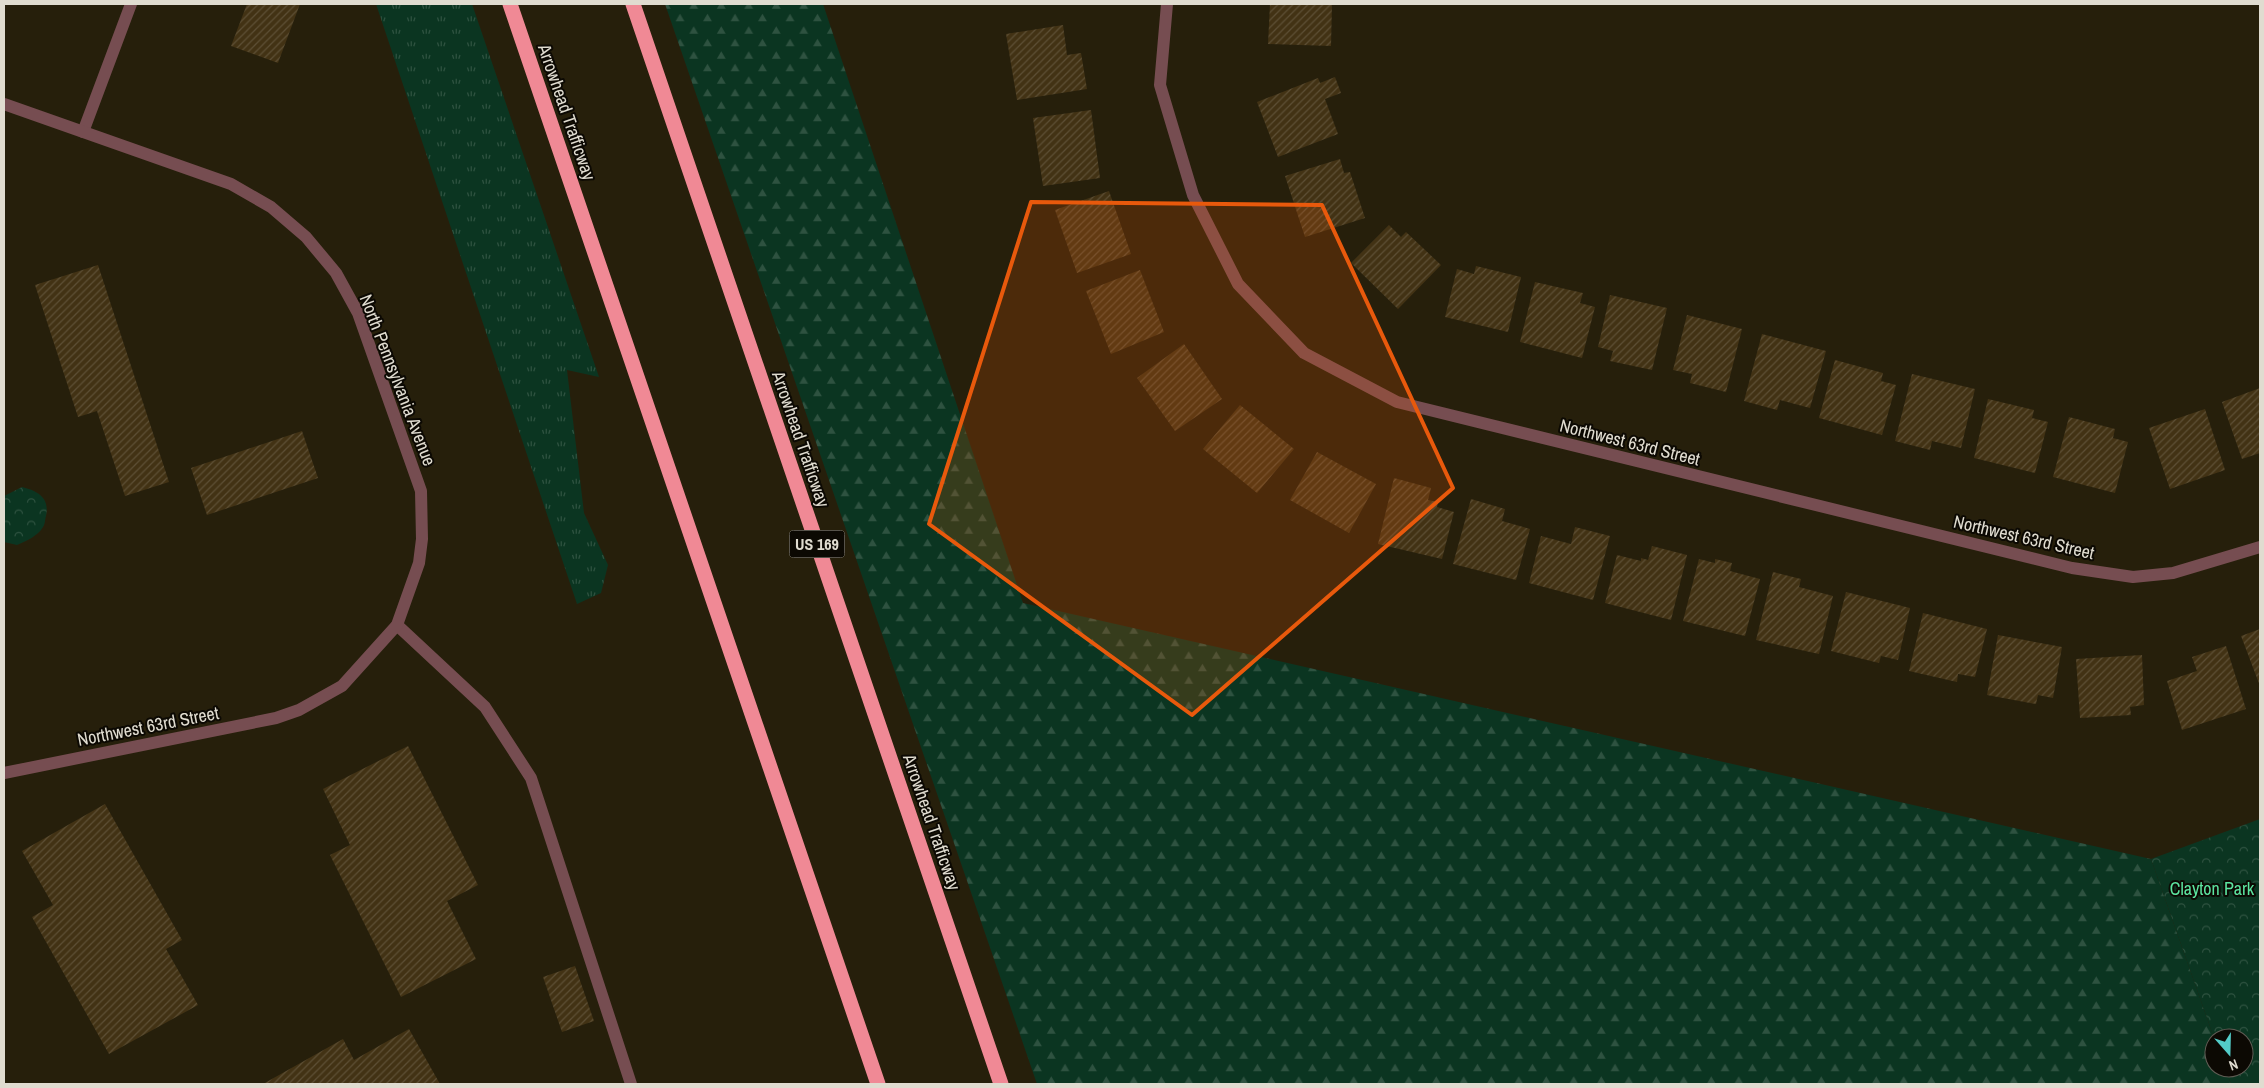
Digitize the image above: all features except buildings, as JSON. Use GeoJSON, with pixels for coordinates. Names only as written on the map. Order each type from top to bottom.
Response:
{"type":"FeatureCollection","features":[{"type":"Feature","properties":{"kind":"highway","name":"Arrowhead Trafficway"},"geometry":{"type":"LineString","coordinates":[[510,4],[878,1084]]}},
{"type":"Feature","properties":{"kind":"highway","name":"Arrowhead Trafficway"},"geometry":{"type":"LineString","coordinates":[[633,4],[1001,1084]]}},
{"type":"Feature","properties":{"kind":"street"},"geometry":{"type":"LineString","coordinates":[[83,132],[131,4]]}},
{"type":"Feature","properties":{"kind":"street","name":"Northwest 63rd Street"},"geometry":{"type":"LineString","coordinates":[[1167,4],[1160,84],[1193,195],[1238,284],[1304,353],[1396,402],[2072,568],[2132,577],[2173,573],[2260,547]]}},
{"type":"Feature","properties":{"kind":"street","name":"North Pennsylvania Avenue"},"geometry":{"type":"LineString","coordinates":[[4,104],[231,184],[271,208],[306,237],[336,273],[358,313],[420,491],[422,539],[419,563],[397,625],[342,686],[299,710]]}},
{"type":"Feature","properties":{"kind":"street"},"geometry":{"type":"LineString","coordinates":[[397,625],[485,707],[531,778],[632,1084]]}},
{"type":"Feature","properties":{"kind":"street","name":"Northwest 63rd Street"},"geometry":{"type":"LineString","coordinates":[[4,773],[276,718],[299,710]]}},
{"type":"Feature","properties":{"kind":"highlighted area"},"geometry":{"type":"Polygon","coordinates":[[[1031,202],[1322,205],[1453,488],[1192,715],[929,524],[1031,202]]]}},
{"type":"Feature","properties":{"kind":"green space"},"geometry":{"type":"Polygon","coordinates":[[[376,4],[472,4],[599,377],[567,370],[584,513],[608,565],[601,593],[577,604],[376,4]]]}},
{"type":"Feature","properties":{"kind":"green space"},"geometry":{"type":"Polygon","coordinates":[[[665,4],[823,4],[1023,603],[2151,859],[2210,1028],[2204,1028],[2204,1078],[2229,1078],[2231,1084],[1037,1084],[665,4]]]}},
{"type":"Feature","properties":{"kind":"green space"},"geometry":{"type":"Polygon","coordinates":[[[22,487],[38,493],[44,500],[47,510],[41,530],[32,538],[17,545],[4,542],[4,496],[22,487]]]}},
{"type":"Feature","properties":{"kind":"green space","name":"Clayton Park"},"geometry":{"type":"Polygon","coordinates":[[[2260,819],[2260,1084],[2231,1084],[2229,1078],[2254,1078],[2254,1028],[2210,1028],[2151,859],[2260,819]]]}}]}
